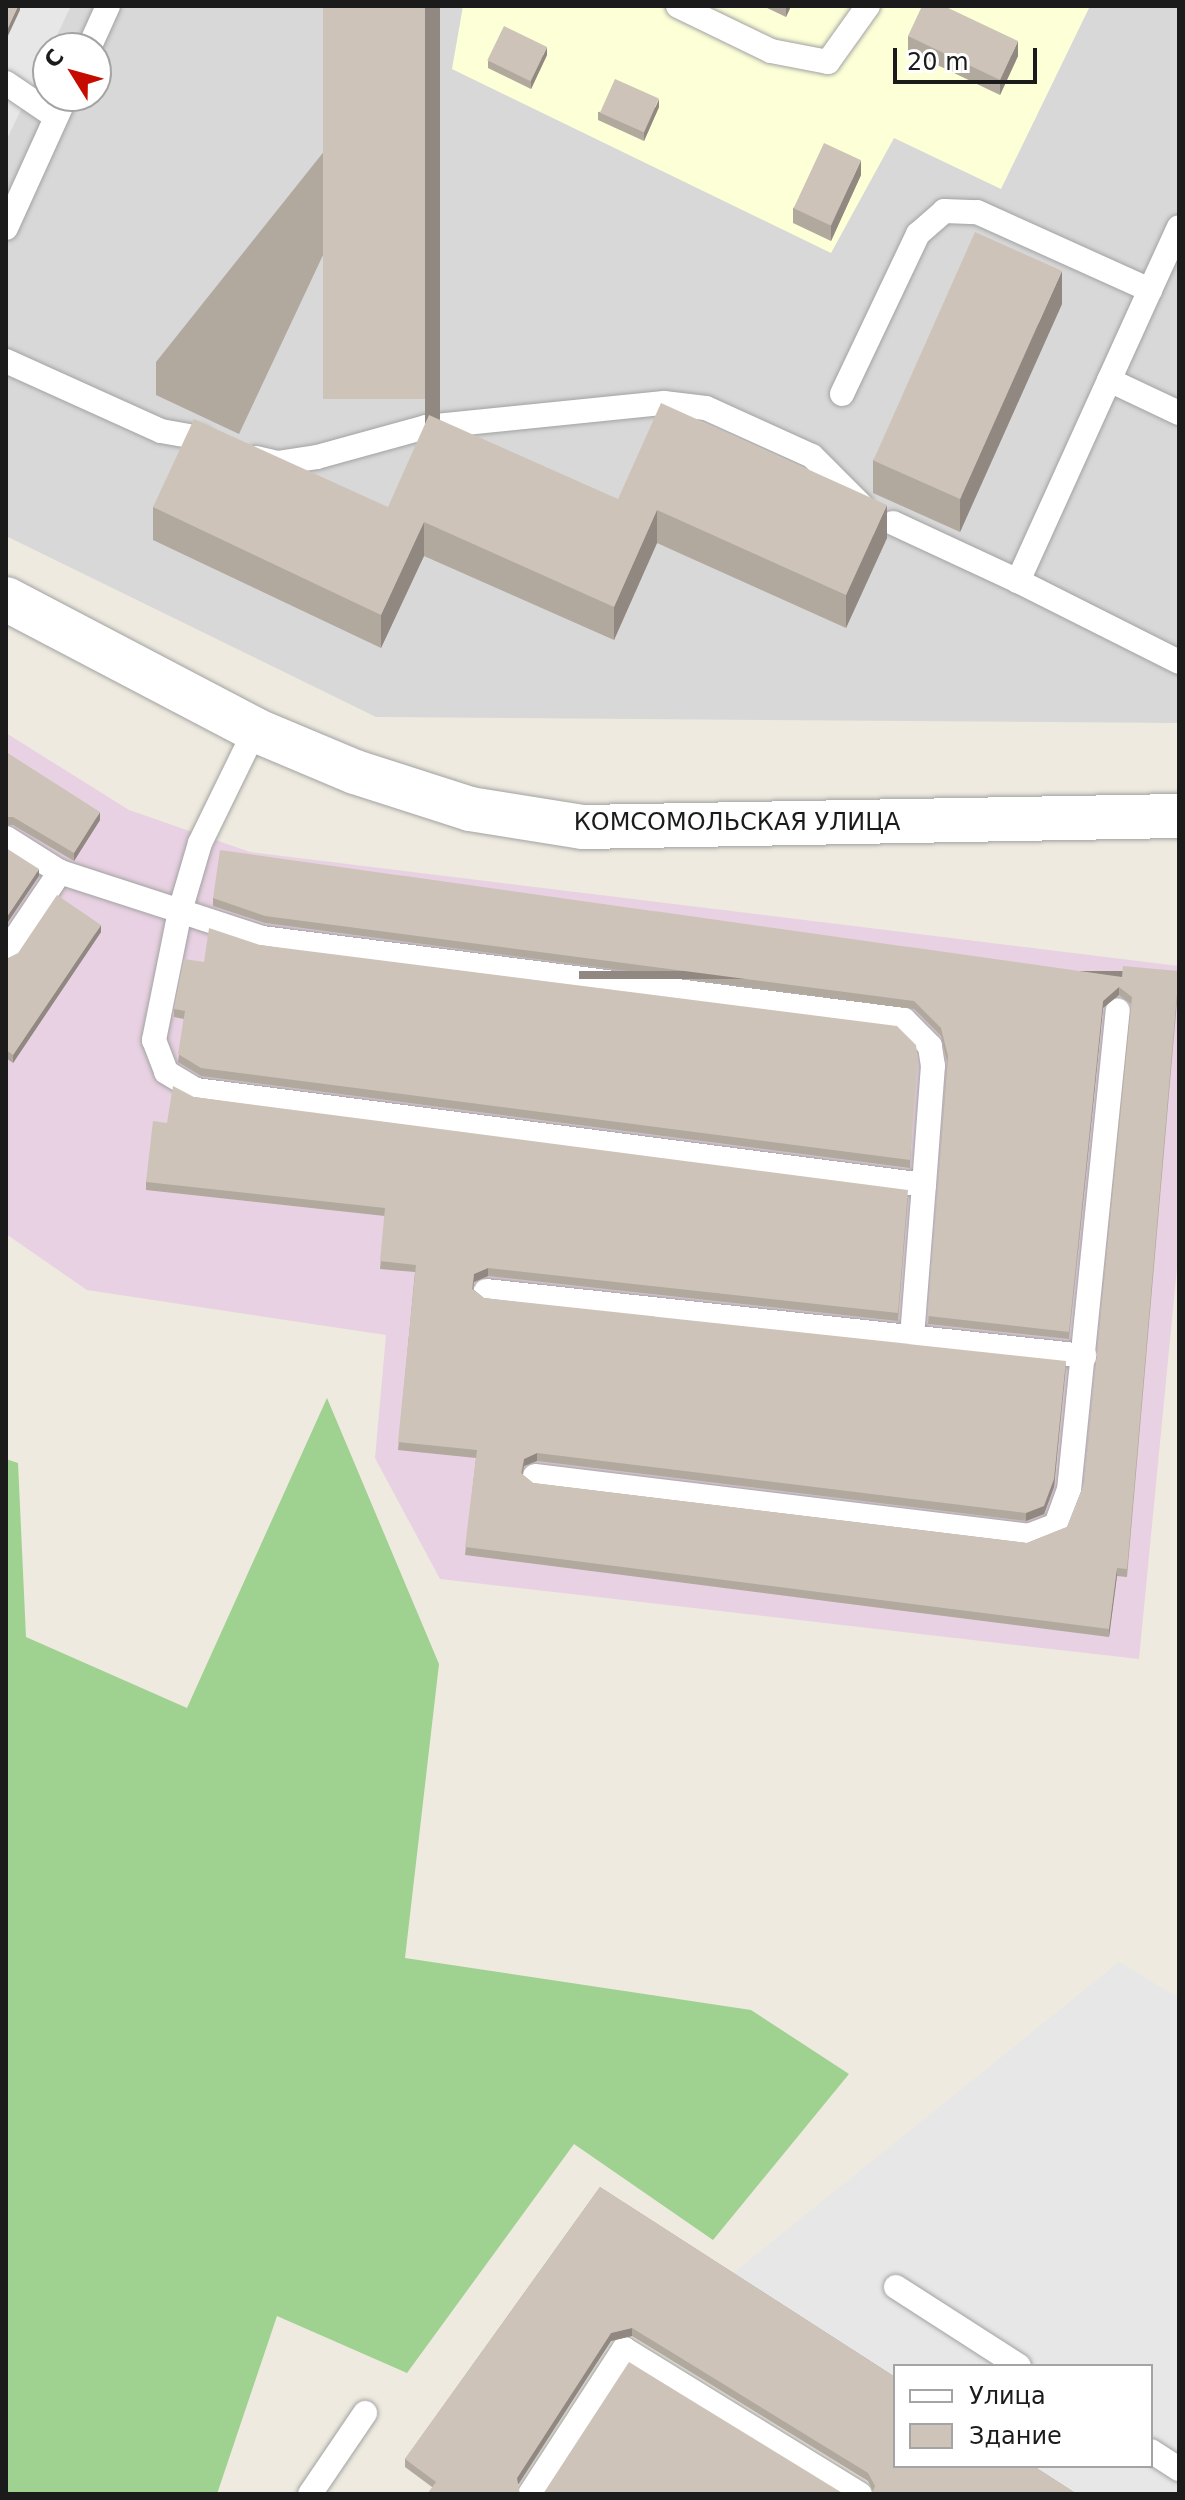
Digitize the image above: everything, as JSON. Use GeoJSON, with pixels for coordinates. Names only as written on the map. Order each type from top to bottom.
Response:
{"type":"FeatureCollection","features":[{"type":"Feature","properties":{"kind":"street","name":"КОМСОМОЛЬСКАЯ УЛИЦА"},"geometry":{"type":"LineString","coordinates":[[6,599],[255,730],[355,772],[470,809],[583,827],[1179,816]]}},
{"type":"Feature","properties":{"kind":"lane"},"geometry":{"type":"LineString","coordinates":[[96,32],[108,6]]}},
{"type":"Feature","properties":{"kind":"lane"},"geometry":{"type":"LineString","coordinates":[[678,6],[771,51],[828,62],[868,6]]}},
{"type":"Feature","properties":{"kind":"lane"},"geometry":{"type":"LineString","coordinates":[[6,83],[32,94]]}},
{"type":"Feature","properties":{"kind":"lane"},"geometry":{"type":"LineString","coordinates":[[6,228],[58,112]]}},
{"type":"Feature","properties":{"kind":"lane"},"geometry":{"type":"LineString","coordinates":[[842,394],[918,234],[944,211],[977,212],[1150,290]]}},
{"type":"Feature","properties":{"kind":"lane"},"geometry":{"type":"LineString","coordinates":[[1018,581],[1179,227]]}},
{"type":"Feature","properties":{"kind":"lane"},"geometry":{"type":"LineString","coordinates":[[6,361],[161,431],[200,438]]}},
{"type":"Feature","properties":{"kind":"lane"},"geometry":{"type":"LineString","coordinates":[[1109,380],[1179,413]]}},
{"type":"Feature","properties":{"kind":"lane"},"geometry":{"type":"LineString","coordinates":[[231,452],[277,463],[426,427],[664,403],[706,408],[812,456],[865,510]]}},
{"type":"Feature","properties":{"kind":"lane"},"geometry":{"type":"LineString","coordinates":[[893,523],[1018,581],[1100,627],[1179,662]]}},
{"type":"Feature","properties":{"kind":"lane"},"geometry":{"type":"LineString","coordinates":[[255,730],[200,843],[180,911],[154,1040],[166,1072],[196,1090],[924,1185]]}},
{"type":"Feature","properties":{"kind":"lane"},"geometry":{"type":"LineString","coordinates":[[6,838],[60,872],[262,938],[904,1020],[930,1046],[933,1066],[912,1337]]}},
{"type":"Feature","properties":{"kind":"lane"},"geometry":{"type":"LineString","coordinates":[[6,952],[60,872]]}},
{"type":"Feature","properties":{"kind":"lane"},"geometry":{"type":"LineString","coordinates":[[535,1476],[1028,1536],[1056,1525],[1069,1490],[1118,1010]]}},
{"type":"Feature","properties":{"kind":"lane"},"geometry":{"type":"LineString","coordinates":[[486,1291],[1084,1356]]}},
{"type":"Feature","properties":{"kind":"lane"},"geometry":{"type":"LineString","coordinates":[[896,2287],[1016,2364]]}},
{"type":"Feature","properties":{"kind":"lane"},"geometry":{"type":"LineString","coordinates":[[530,2494],[624,2349],[860,2494]]}},
{"type":"Feature","properties":{"kind":"lane"},"geometry":{"type":"LineString","coordinates":[[310,2494],[365,2413]]}},
{"type":"Feature","properties":{"kind":"lane"},"geometry":{"type":"LineString","coordinates":[[1153,2452],[1179,2469]]}},
{"type":"Feature","properties":{"kind":"shaded area"},"geometry":{"type":"Polygon","coordinates":[[[6,6],[1179,6],[1179,723],[376,717],[6,536],[6,6]]]}},
{"type":"Feature","properties":{"kind":"shaded area"},"geometry":{"type":"Polygon","coordinates":[[[6,6],[71,6],[58,32],[32,32],[32,87],[6,141],[6,6]]]}},
{"type":"Feature","properties":{"kind":"shaded area"},"geometry":{"type":"Polygon","coordinates":[[[463,6],[1090,6],[1001,189],[894,138],[831,253],[452,69],[463,6]]]}},
{"type":"Feature","properties":{"kind":"shaded area"},"geometry":{"type":"Polygon","coordinates":[[[6,733],[129,810],[250,852],[1179,966],[1179,1247],[1139,1659],[440,1579],[375,1458],[386,1335],[87,1290],[6,1234],[6,733]]]}},
{"type":"Feature","properties":{"kind":"shaded area"},"geometry":{"type":"Polygon","coordinates":[[[1119,1962],[1179,1998],[1179,2494],[1075,2494],[1034,2468],[1153,2468],[1153,2364],[893,2364],[893,2377],[732,2274],[1119,1962]]]}},
{"type":"Feature","properties":{"kind":"green space"},"geometry":{"type":"Polygon","coordinates":[[[327,1398],[439,1664],[405,1958],[751,2010],[849,2074],[713,2240],[574,2144],[407,2373],[277,2316],[217,2494],[6,2494],[6,1459],[18,1463],[26,1637],[187,1708],[327,1398]]]}},
{"type":"Feature","properties":{"kind":"building"},"geometry":{"type":"Polygon","coordinates":[[[6,6],[18,6],[6,32],[6,6]]]}},
{"type":"Feature","properties":{"kind":"building"},"geometry":{"type":"Polygon","coordinates":[[[323,6],[425,6],[425,399],[323,399],[323,6]]]}},
{"type":"Feature","properties":{"kind":"building"},"geometry":{"type":"Polygon","coordinates":[[[922,6],[944,6],[1018,41],[1000,80],[908,36],[922,6]]]}},
{"type":"Feature","properties":{"kind":"building"},"geometry":{"type":"Polygon","coordinates":[[[504,26],[547,47],[530,81],[487,60],[504,26]]]}},
{"type":"Feature","properties":{"kind":"building"},"geometry":{"type":"Polygon","coordinates":[[[615,79],[659,99],[644,132],[600,113],[615,79]]]}},
{"type":"Feature","properties":{"kind":"building"},"geometry":{"type":"Polygon","coordinates":[[[824,143],[861,160],[831,226],[794,208],[824,143]]]}},
{"type":"Feature","properties":{"kind":"building"},"geometry":{"type":"Polygon","coordinates":[[[975,232],[1062,271],[960,499],[873,460],[975,232]]]}},
{"type":"Feature","properties":{"kind":"building"},"geometry":{"type":"Polygon","coordinates":[[[661,403],[887,505],[846,595],[657,510],[614,607],[424,522],[381,615],[153,507],[194,419],[388,507],[429,415],[618,499],[661,403]]]}},
{"type":"Feature","properties":{"kind":"building"},"geometry":{"type":"Polygon","coordinates":[[[6,752],[100,812],[74,853],[13,817],[6,817],[6,752]]]}},
{"type":"Feature","properties":{"kind":"building"},"geometry":{"type":"Polygon","coordinates":[[[6,848],[39,869],[6,918],[6,848]]]}},
{"type":"Feature","properties":{"kind":"building"},"geometry":{"type":"Polygon","coordinates":[[[220,850],[1122,977],[1123,966],[1179,971],[1127,1569],[1117,1568],[1109,1629],[465,1547],[477,1450],[398,1442],[416,1265],[380,1261],[385,1208],[146,1182],[153,1121],[167,1123],[173,1086],[194,1097],[908,1190],[898,1313],[488,1268],[474,1274],[472,1289],[484,1298],[1066,1361],[1054,1479],[1044,1506],[1026,1513],[537,1453],[524,1459],[521,1473],[533,1483],[1027,1543],[1067,1527],[1084,1484],[1132,997],[1119,987],[1103,1001],[1069,1332],[928,1316],[948,1056],[941,1028],[914,1001],[265,916],[213,898],[220,850]]]}},
{"type":"Feature","properties":{"kind":"building"},"geometry":{"type":"Polygon","coordinates":[[[57,895],[101,925],[13,1055],[6,1050],[6,959],[18,953],[57,895]]]}},
{"type":"Feature","properties":{"kind":"building"},"geometry":{"type":"Polygon","coordinates":[[[209,928],[260,945],[897,1026],[916,1045],[918,1059],[910,1160],[201,1068],[178,1054],[185,1011],[174,1009],[184,959],[204,962],[209,928]]]}},
{"type":"Feature","properties":{"kind":"building"},"geometry":{"type":"Polygon","coordinates":[[[600,2187],[893,2376],[893,2468],[1036,2468],[1077,2494],[872,2494],[875,2486],[868,2473],[632,2328],[611,2333],[517,2478],[520,2494],[427,2494],[436,2482],[405,2459],[600,2187]]]}},
{"type":"Feature","properties":{"kind":"building"},"geometry":{"type":"Polygon","coordinates":[[[629,2362],[844,2494],[543,2494],[629,2362]]]}}]}
